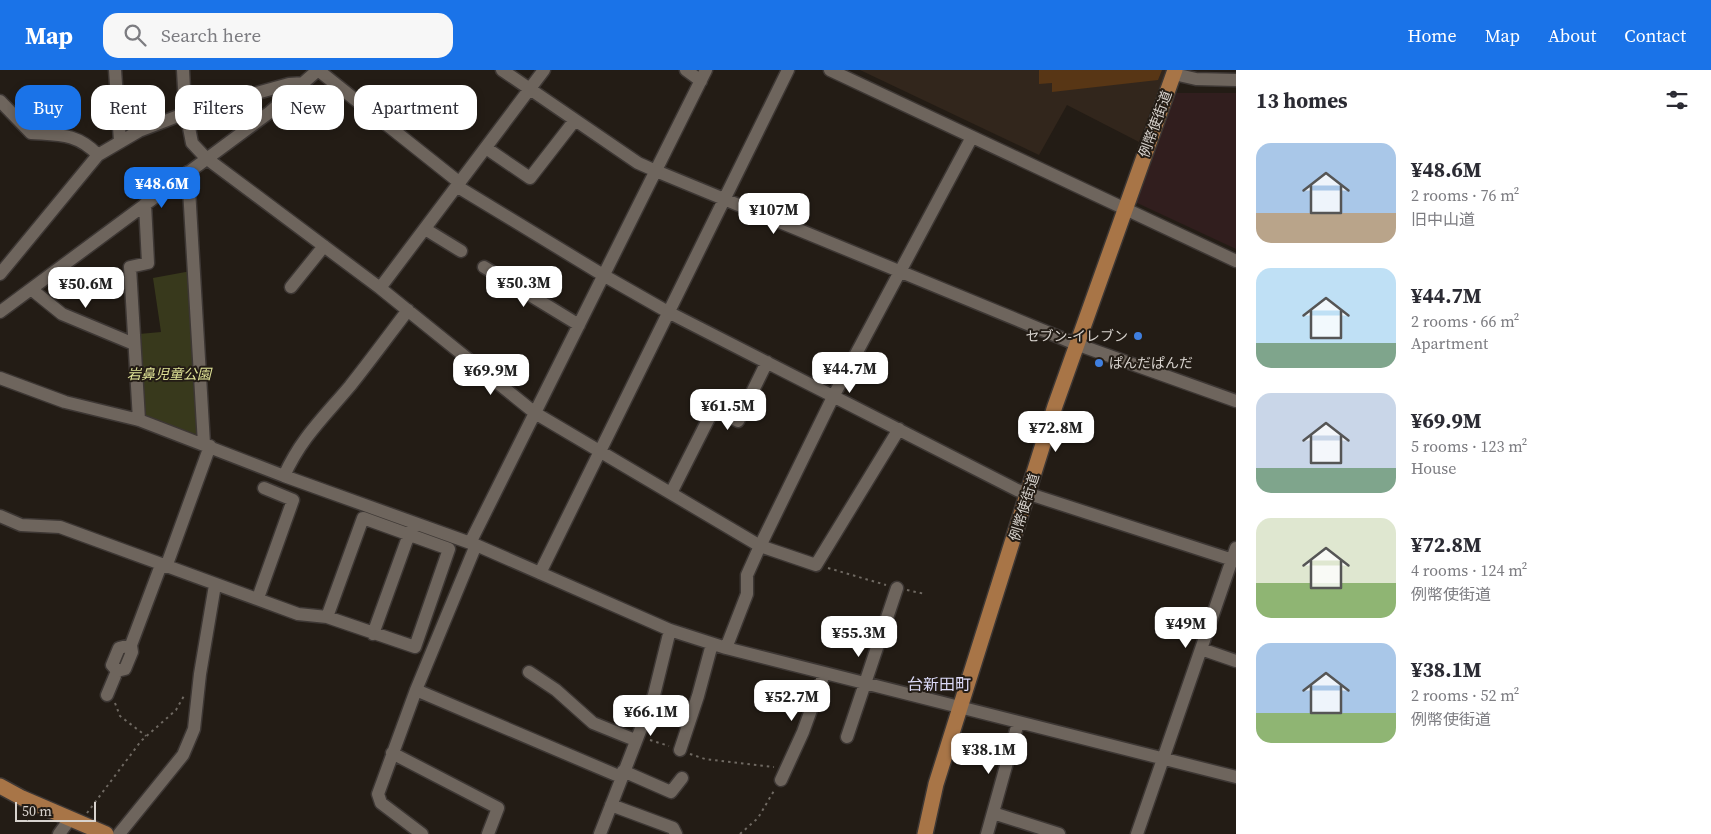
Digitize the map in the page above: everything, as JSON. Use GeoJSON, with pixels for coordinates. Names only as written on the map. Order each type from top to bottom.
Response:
{"type":"FeatureCollection","features":[{"type":"Feature","properties":{"kind":"main road","name":"例幣使街道"},"geometry":{"type":"LineString","coordinates":[[926,834],[932,800],[1076,344],[1174,72]]}},
{"type":"Feature","properties":{"kind":"main road"},"geometry":{"type":"LineString","coordinates":[[0,786],[106,834]]}},
{"type":"Feature","properties":{"kind":"street"},"geometry":{"type":"LineString","coordinates":[[115,70],[120,141]]}},
{"type":"Feature","properties":{"kind":"street"},"geometry":{"type":"LineString","coordinates":[[183,70],[184,85]]}},
{"type":"Feature","properties":{"kind":"street"},"geometry":{"type":"LineString","coordinates":[[0,312],[305,83],[318,70],[459,185],[603,275],[668,312],[1028,494],[1235,556],[1137,834]]}},
{"type":"Feature","properties":{"kind":"street"},"geometry":{"type":"LineString","coordinates":[[502,70],[638,163],[656,172],[1076,344],[1236,401]]}},
{"type":"Feature","properties":{"kind":"street"},"geometry":{"type":"LineString","coordinates":[[380,288],[544,70]]}},
{"type":"Feature","properties":{"kind":"street"},"geometry":{"type":"LineString","coordinates":[[422,834],[381,803],[378,794],[392,753],[473,544],[535,413],[704,75],[686,70]]}},
{"type":"Feature","properties":{"kind":"street"},"geometry":{"type":"LineString","coordinates":[[540,572],[788,70]]}},
{"type":"Feature","properties":{"kind":"street"},"geometry":{"type":"LineString","coordinates":[[830,70],[1236,261]]}},
{"type":"Feature","properties":{"kind":"street"},"geometry":{"type":"LineString","coordinates":[[1174,72],[1196,79],[1236,80]]}},
{"type":"Feature","properties":{"kind":"street"},"geometry":{"type":"LineString","coordinates":[[262,92],[289,84],[305,83]]}},
{"type":"Feature","properties":{"kind":"street"},"geometry":{"type":"LineString","coordinates":[[0,100],[31,133],[68,136],[78,139],[98,155]]}},
{"type":"Feature","properties":{"kind":"street"},"geometry":{"type":"LineString","coordinates":[[0,274],[98,155],[138,131],[175,117]]}},
{"type":"Feature","properties":{"kind":"street"},"geometry":{"type":"LineString","coordinates":[[486,148],[530,178],[575,120]]}},
{"type":"Feature","properties":{"kind":"street"},"geometry":{"type":"LineString","coordinates":[[189,130],[192,143],[206,158],[380,288],[535,413],[760,546],[816,565],[899,429]]}},
{"type":"Feature","properties":{"kind":"street"},"geometry":{"type":"LineString","coordinates":[[726,648],[747,594],[747,575],[760,546],[834,395],[972,137]]}},
{"type":"Feature","properties":{"kind":"street"},"geometry":{"type":"LineString","coordinates":[[107,695],[117,671],[125,669],[132,652],[131,645],[164,566],[207,445],[188,172]]}},
{"type":"Feature","properties":{"kind":"street"},"geometry":{"type":"LineString","coordinates":[[139,420],[130,267],[148,263],[145,204]]}},
{"type":"Feature","properties":{"kind":"street"},"geometry":{"type":"LineString","coordinates":[[425,229],[461,251]]}},
{"type":"Feature","properties":{"kind":"street"},"geometry":{"type":"LineString","coordinates":[[291,287],[324,246]]}},
{"type":"Feature","properties":{"kind":"street"},"geometry":{"type":"LineString","coordinates":[[484,267],[579,325]]}},
{"type":"Feature","properties":{"kind":"street"},"geometry":{"type":"LineString","coordinates":[[31,289],[62,314],[134,344]]}},
{"type":"Feature","properties":{"kind":"street"},"geometry":{"type":"LineString","coordinates":[[284,476],[295,452],[306,436],[365,367],[408,310]]}},
{"type":"Feature","properties":{"kind":"street"},"geometry":{"type":"LineString","coordinates":[[670,493],[714,408],[738,421],[767,362]]}},
{"type":"Feature","properties":{"kind":"street"},"geometry":{"type":"LineString","coordinates":[[0,378],[65,402],[139,420],[207,445],[300,481],[412,528],[449,549],[415,647],[327,617],[298,614],[60,527],[21,525],[0,516]]}},
{"type":"Feature","properties":{"kind":"street"},"geometry":{"type":"LineString","coordinates":[[258,598],[300,481]]}},
{"type":"Feature","properties":{"kind":"street"},"geometry":{"type":"LineString","coordinates":[[264,488],[293,500]]}},
{"type":"Feature","properties":{"kind":"street"},"geometry":{"type":"LineString","coordinates":[[327,617],[363,518],[412,528],[473,544],[670,630],[712,644],[824,674],[1236,777]]}},
{"type":"Feature","properties":{"kind":"street"},"geometry":{"type":"LineString","coordinates":[[373,634],[412,528]]}},
{"type":"Feature","properties":{"kind":"street"},"geometry":{"type":"LineString","coordinates":[[119,834],[183,755],[194,729],[200,674],[215,585]]}},
{"type":"Feature","properties":{"kind":"street"},"geometry":{"type":"LineString","coordinates":[[847,737],[897,588]]}},
{"type":"Feature","properties":{"kind":"street"},"geometry":{"type":"LineString","coordinates":[[600,834],[636,737],[654,695],[670,630]]}},
{"type":"Feature","properties":{"kind":"street"},"geometry":{"type":"LineString","coordinates":[[680,750],[698,696],[712,644]]}},
{"type":"Feature","properties":{"kind":"street"},"geometry":{"type":"LineString","coordinates":[[1201,649],[1236,661]]}},
{"type":"Feature","properties":{"kind":"street"},"geometry":{"type":"LineString","coordinates":[[529,672],[556,690],[593,723],[636,737]]}},
{"type":"Feature","properties":{"kind":"street"},"geometry":{"type":"LineString","coordinates":[[784,774],[824,674]]}},
{"type":"Feature","properties":{"kind":"street"},"geometry":{"type":"LineString","coordinates":[[416,690],[671,792],[682,778]]}},
{"type":"Feature","properties":{"kind":"street"},"geometry":{"type":"LineString","coordinates":[[987,834],[1018,723]]}},
{"type":"Feature","properties":{"kind":"street"},"geometry":{"type":"LineString","coordinates":[[392,753],[498,808],[488,834]]}},
{"type":"Feature","properties":{"kind":"street"},"geometry":{"type":"LineString","coordinates":[[611,805],[673,828],[676,834]]}},
{"type":"Feature","properties":{"kind":"street"},"geometry":{"type":"LineString","coordinates":[[993,813],[1059,834]]}},
{"type":"Feature","properties":{"kind":"street"},"geometry":{"type":"LineString","coordinates":[[59,834],[75,821]]}},
{"type":"Feature","properties":{"kind":"path"},"geometry":{"type":"LineString","coordinates":[[816,565],[925,594]]}},
{"type":"Feature","properties":{"kind":"path"},"geometry":{"type":"LineString","coordinates":[[75,821],[146,736],[176,710],[187,690]]}},
{"type":"Feature","properties":{"kind":"path"},"geometry":{"type":"LineString","coordinates":[[107,695],[118,706],[120,716],[146,736]]}},
{"type":"Feature","properties":{"kind":"path"},"geometry":{"type":"LineString","coordinates":[[636,737],[705,759],[784,774],[758,818],[740,834]]}},
{"type":"Feature","properties":{"kind":"shaded area"},"geometry":{"type":"Polygon","coordinates":[[[860,70],[1166,70],[1139,142],[1067,105],[1039,155],[860,70]]]}},
{"type":"Feature","properties":{"kind":"shaded area"},"geometry":{"type":"Polygon","coordinates":[[[1175,93],[1236,93],[1236,249],[1135,202],[1175,93]]]}},
{"type":"Feature","properties":{"kind":"green space","name":"岩鼻児童公園"},"geometry":{"type":"Polygon","coordinates":[[[191,271],[198,435],[144,416],[139,334],[161,332],[153,278],[191,271]]]}},
{"type":"Feature","properties":{"kind":"building"},"geometry":{"type":"Polygon","coordinates":[[[1039,70],[1162,70],[1158,80],[1052,92],[1052,83],[1039,84],[1039,70]]]}},
{"type":"Feature","properties":{"kind":"place","name":"セブン-イレブン"},"geometry":{"type":"Point","coordinates":[1138,336]}},
{"type":"Feature","properties":{"kind":"place","name":"ぱんだぱんだ"},"geometry":{"type":"Point","coordinates":[1099,363]}},
{"type":"Feature","properties":{"kind":"district","name":"台新田町"},"geometry":{"type":"Point","coordinates":[939,684]}}]}
